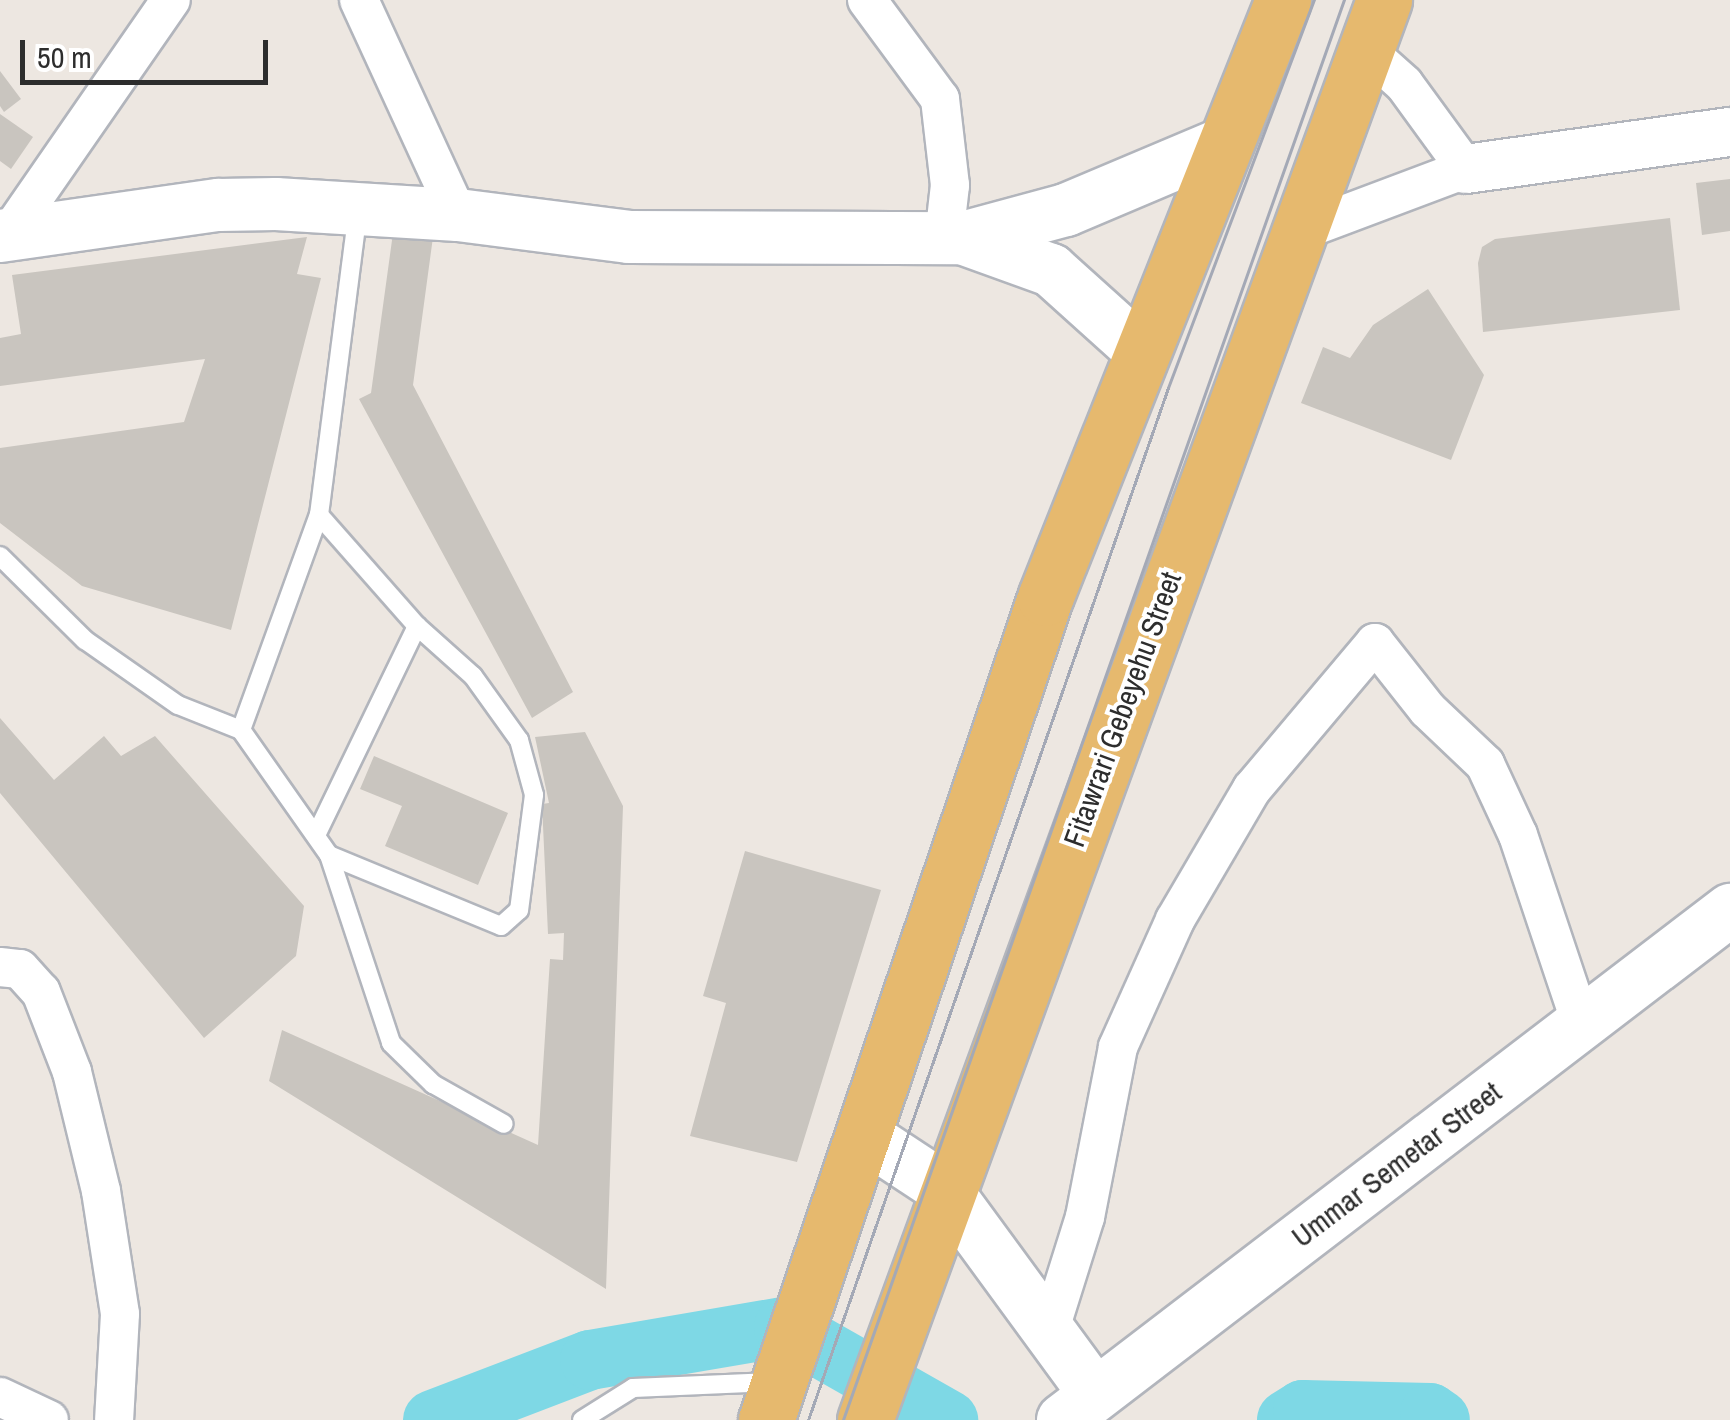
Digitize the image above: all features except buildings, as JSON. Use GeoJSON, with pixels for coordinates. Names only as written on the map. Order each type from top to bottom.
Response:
{"type":"FeatureCollection","features":[{"type":"Feature","properties":{"kind":"main road"},"geometry":{"type":"LineString","coordinates":[[776,1389],[1045,598],[1284,0]]}},
{"type":"Feature","properties":{"kind":"main road","name":"Fitawrari Gebeyehu Street"},"geometry":{"type":"LineString","coordinates":[[864,1420],[945,1189],[1375,25]]}},
{"type":"Feature","properties":{"kind":"main road"},"geometry":{"type":"LineString","coordinates":[[4,236],[219,205],[358,207],[458,215],[629,237],[953,238],[1066,210],[1227,142]]}},
{"type":"Feature","properties":{"kind":"main road"},"geometry":{"type":"LineString","coordinates":[[953,238],[1051,270],[1141,351]]}},
{"type":"Feature","properties":{"kind":"main road","name":"Ummar Semetar Street"},"geometry":{"type":"LineString","coordinates":[[1079,1407],[1730,910]]}},
{"type":"Feature","properties":{"kind":"main road"},"geometry":{"type":"LineString","coordinates":[[863,1135],[945,1189],[1049,1332],[1079,1407]]}},
{"type":"Feature","properties":{"kind":"street"},"geometry":{"type":"LineString","coordinates":[[4,236],[171,0]]}},
{"type":"Feature","properties":{"kind":"street"},"geometry":{"type":"LineString","coordinates":[[359,0],[458,215]]}},
{"type":"Feature","properties":{"kind":"street"},"geometry":{"type":"LineString","coordinates":[[867,0],[940,99],[953,238]]}},
{"type":"Feature","properties":{"kind":"street"},"geometry":{"type":"LineString","coordinates":[[1375,25],[1404,84],[1466,168]]}},
{"type":"Feature","properties":{"kind":"street"},"geometry":{"type":"LineString","coordinates":[[1298,232],[1466,168],[1730,132]]}},
{"type":"Feature","properties":{"kind":"street"},"geometry":{"type":"LineString","coordinates":[[1049,1332],[1086,1218],[1118,1047],[1167,937],[1252,789],[1376,643],[1428,710],[1485,764],[1518,835],[1582,1023]]}},
{"type":"Feature","properties":{"kind":"street"},"geometry":{"type":"LineString","coordinates":[[0,967],[20,969],[42,992],[72,1072],[119,1299],[114,1420]]}},
{"type":"Feature","properties":{"kind":"street"},"geometry":{"type":"LineString","coordinates":[[0,1397],[49,1420]]}},
{"type":"Feature","properties":{"kind":"lane"},"geometry":{"type":"LineString","coordinates":[[240,730],[319,515],[358,207]]}},
{"type":"Feature","properties":{"kind":"lane"},"geometry":{"type":"LineString","coordinates":[[319,515],[418,626],[473,676],[519,740],[534,794],[520,910],[500,926],[329,854]]}},
{"type":"Feature","properties":{"kind":"lane"},"geometry":{"type":"LineString","coordinates":[[0,556],[85,640],[178,704],[240,730],[329,854],[391,1043],[433,1084],[504,1124]]}},
{"type":"Feature","properties":{"kind":"lane"},"geometry":{"type":"LineString","coordinates":[[317,833],[418,626]]}},
{"type":"Feature","properties":{"kind":"lane"},"geometry":{"type":"LineString","coordinates":[[582,1420],[634,1388],[776,1389]]}},
{"type":"Feature","properties":{"kind":"waterway"},"geometry":{"type":"LineString","coordinates":[[433,1420],[590,1360],[784,1327],[948,1420]]}},
{"type":"Feature","properties":{"kind":"waterway"},"geometry":{"type":"LineString","coordinates":[[1287,1420],[1303,1410],[1430,1413],[1440,1420]]}},
{"type":"Feature","properties":{"kind":"tram line"},"geometry":{"type":"LineString","coordinates":[[808,1420],[1168,388],[1314,0]]}},
{"type":"Feature","properties":{"kind":"tram line"},"geometry":{"type":"LineString","coordinates":[[843,1420],[1344,0]]}}]}
